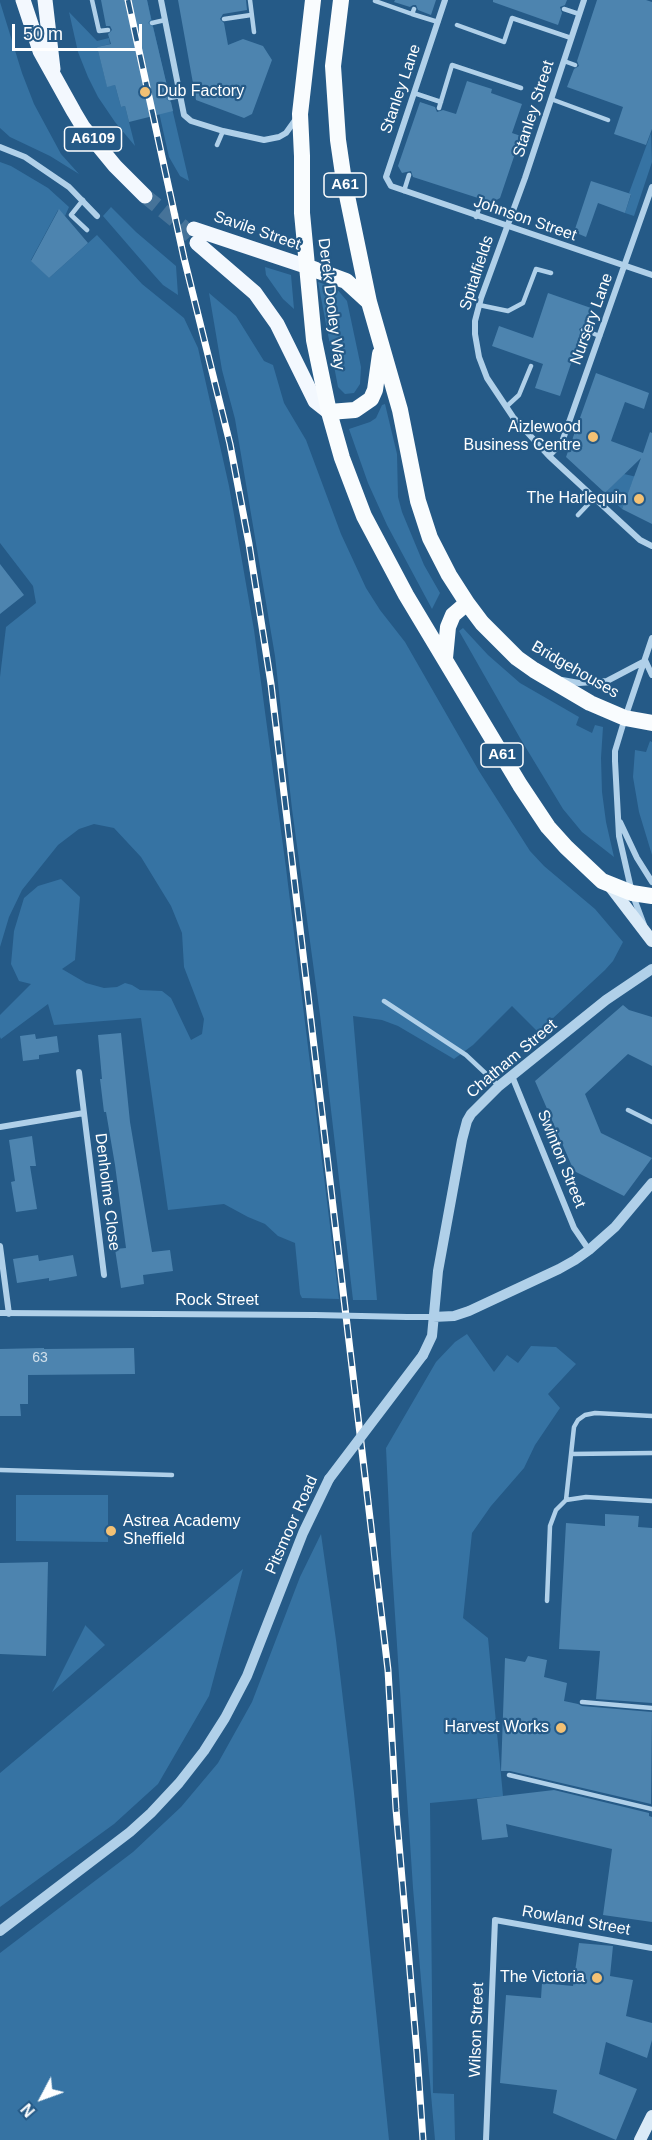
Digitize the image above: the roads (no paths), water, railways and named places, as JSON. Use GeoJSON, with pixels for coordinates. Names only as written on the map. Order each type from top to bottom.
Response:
{"type":"FeatureCollection","features":[{"type":"Feature","properties":{"kind":"highway","name":"Derek Dooley Way"},"geometry":{"type":"LineString","coordinates":[[313,0],[300,114],[302,213],[314,340],[329,412],[342,458],[364,516],[406,595],[445,658]]}},
{"type":"Feature","properties":{"kind":"highway","name":"Derek Dooley Way"},"geometry":{"type":"LineString","coordinates":[[341,0],[333,66],[338,140],[369,302],[400,410],[422,518],[441,560],[466,603]]}},
{"type":"Feature","properties":{"kind":"highway"},"geometry":{"type":"LineString","coordinates":[[308,267],[346,281],[369,302]]}},
{"type":"Feature","properties":{"kind":"highway"},"geometry":{"type":"LineString","coordinates":[[329,412],[355,410],[371,399],[375,390],[381,347]]}},
{"type":"Feature","properties":{"kind":"highway"},"geometry":{"type":"LineString","coordinates":[[445,658],[448,627],[453,615],[466,603]]}},
{"type":"Feature","properties":{"kind":"highway","name":"Bridgehouses"},"geometry":{"type":"LineString","coordinates":[[466,603],[498,640],[534,670],[590,703],[625,718],[652,723]]}},
{"type":"Feature","properties":{"kind":"highway","name":"A61"},"geometry":{"type":"LineString","coordinates":[[445,658],[548,827],[602,881],[632,893],[652,896]]}},
{"type":"Feature","properties":{"kind":"main road","name":"A6109"},"geometry":{"type":"LineString","coordinates":[[23,0],[40,51],[83,127],[115,166],[146,196]]}},
{"type":"Feature","properties":{"kind":"main road","name":"A6109"},"geometry":{"type":"LineString","coordinates":[[45,0],[54,73]]}},
{"type":"Feature","properties":{"kind":"main road","name":"Savile Street"},"geometry":{"type":"LineString","coordinates":[[308,267],[196,236],[255,293],[277,324],[315,401],[329,412]]}},
{"type":"Feature","properties":{"kind":"main road"},"geometry":{"type":"LineString","coordinates":[[610,886],[650,937]]}},
{"type":"Feature","properties":{"kind":"main road"},"geometry":{"type":"LineString","coordinates":[[640,2140],[652,2116]]}},
{"type":"Feature","properties":{"kind":"street"},"geometry":{"type":"LineString","coordinates":[[161,0],[184,115],[191,121],[264,140],[286,133],[300,114]]}},
{"type":"Feature","properties":{"kind":"street","name":"Stanley Lane"},"geometry":{"type":"LineString","coordinates":[[391,186],[386,177],[445,0]]}},
{"type":"Feature","properties":{"kind":"street","name":"Stanley Street"},"geometry":{"type":"LineString","coordinates":[[507,226],[584,0]]}},
{"type":"Feature","properties":{"kind":"street"},"geometry":{"type":"LineString","coordinates":[[0,147],[25,157],[69,187],[97,216]]}},
{"type":"Feature","properties":{"kind":"street","name":"Johnson Street"},"geometry":{"type":"LineString","coordinates":[[391,186],[652,276]]}},
{"type":"Feature","properties":{"kind":"street","name":"Nursery Lane"},"geometry":{"type":"LineString","coordinates":[[549,456],[562,441],[567,429],[652,186]]}},
{"type":"Feature","properties":{"kind":"street","name":"Spitalfields"},"geometry":{"type":"LineString","coordinates":[[507,226],[479,305],[475,334],[479,357],[487,378],[506,408],[549,456],[640,540],[652,546]]}},
{"type":"Feature","properties":{"kind":"street"},"geometry":{"type":"LineString","coordinates":[[650,937],[632,893],[619,836],[615,795],[615,751],[652,638]]}},
{"type":"Feature","properties":{"kind":"street"},"geometry":{"type":"LineString","coordinates":[[534,670],[562,680],[596,683],[616,676],[645,660]]}},
{"type":"Feature","properties":{"kind":"street"},"geometry":{"type":"LineString","coordinates":[[645,660],[652,675]]}},
{"type":"Feature","properties":{"kind":"street"},"geometry":{"type":"LineString","coordinates":[[619,819],[637,858],[652,882]]}},
{"type":"Feature","properties":{"kind":"street","name":"Chatham Street"},"geometry":{"type":"LineString","coordinates":[[433,1317],[438,1271],[465,1129],[471,1114],[500,1086],[606,1000],[652,969]]}},
{"type":"Feature","properties":{"kind":"street","name":"Denholme Close"},"geometry":{"type":"LineString","coordinates":[[79,1072],[104,1275]]}},
{"type":"Feature","properties":{"kind":"street","name":"Swinton Street"},"geometry":{"type":"LineString","coordinates":[[512,1076],[574,1228],[589,1250]]}},
{"type":"Feature","properties":{"kind":"street","name":"Denholme Close"},"geometry":{"type":"LineString","coordinates":[[0,1127],[84,1113]]}},
{"type":"Feature","properties":{"kind":"street"},"geometry":{"type":"LineString","coordinates":[[433,1317],[454,1316],[475,1308],[559,1269],[589,1250],[631,1210],[652,1184]]}},
{"type":"Feature","properties":{"kind":"street"},"geometry":{"type":"LineString","coordinates":[[0,1246],[9,1314]]}},
{"type":"Feature","properties":{"kind":"street","name":"Rock Street"},"geometry":{"type":"LineString","coordinates":[[0,1313],[433,1317]]}},
{"type":"Feature","properties":{"kind":"street","name":"Pitsmoor Road"},"geometry":{"type":"LineString","coordinates":[[0,1931],[137,1826],[164,1800],[204,1750],[225,1718],[247,1676],[303,1533],[328,1479],[423,1355],[432,1336],[433,1317]]}},
{"type":"Feature","properties":{"kind":"street","name":"Rowland Street"},"geometry":{"type":"LineString","coordinates":[[495,1920],[652,1948]]}},
{"type":"Feature","properties":{"kind":"street","name":"Wilson Street"},"geometry":{"type":"LineString","coordinates":[[486,2140],[495,1920]]}},
{"type":"Feature","properties":{"kind":"lane"},"geometry":{"type":"LineString","coordinates":[[92,0],[99,31],[108,30]]}},
{"type":"Feature","properties":{"kind":"lane"},"geometry":{"type":"LineString","coordinates":[[250,0],[254,32]]}},
{"type":"Feature","properties":{"kind":"lane"},"geometry":{"type":"LineString","coordinates":[[375,1],[413,11],[438,22]]}},
{"type":"Feature","properties":{"kind":"lane"},"geometry":{"type":"LineString","coordinates":[[564,9],[579,14]]}},
{"type":"Feature","properties":{"kind":"lane"},"geometry":{"type":"LineString","coordinates":[[224,19],[251,15]]}},
{"type":"Feature","properties":{"kind":"lane"},"geometry":{"type":"LineString","coordinates":[[458,25],[504,42],[512,18],[571,38]]}},
{"type":"Feature","properties":{"kind":"lane"},"geometry":{"type":"LineString","coordinates":[[152,23],[165,20]]}},
{"type":"Feature","properties":{"kind":"lane"},"geometry":{"type":"LineString","coordinates":[[564,61],[575,65]]}},
{"type":"Feature","properties":{"kind":"lane"},"geometry":{"type":"LineString","coordinates":[[414,93],[440,105],[452,65],[521,88]]}},
{"type":"Feature","properties":{"kind":"lane"},"geometry":{"type":"LineString","coordinates":[[170,98],[180,96]]}},
{"type":"Feature","properties":{"kind":"lane"},"geometry":{"type":"LineString","coordinates":[[551,99],[608,120]]}},
{"type":"Feature","properties":{"kind":"lane"},"geometry":{"type":"LineString","coordinates":[[217,145],[223,131]]}},
{"type":"Feature","properties":{"kind":"lane"},"geometry":{"type":"LineString","coordinates":[[404,191],[409,175]]}},
{"type":"Feature","properties":{"kind":"lane"},"geometry":{"type":"LineString","coordinates":[[83,200],[71,215],[87,230]]}},
{"type":"Feature","properties":{"kind":"lane"},"geometry":{"type":"LineString","coordinates":[[476,217],[482,200]]}},
{"type":"Feature","properties":{"kind":"lane"},"geometry":{"type":"LineString","coordinates":[[479,305],[508,311],[523,303],[536,269],[551,273]]}},
{"type":"Feature","properties":{"kind":"lane"},"geometry":{"type":"LineString","coordinates":[[583,330],[600,336]]}},
{"type":"Feature","properties":{"kind":"lane"},"geometry":{"type":"LineString","coordinates":[[506,408],[519,395],[531,366]]}},
{"type":"Feature","properties":{"kind":"lane"},"geometry":{"type":"LineString","coordinates":[[567,429],[574,432]]}},
{"type":"Feature","properties":{"kind":"lane"},"geometry":{"type":"LineString","coordinates":[[562,441],[569,446]]}},
{"type":"Feature","properties":{"kind":"lane"},"geometry":{"type":"LineString","coordinates":[[578,515],[594,498]]}},
{"type":"Feature","properties":{"kind":"lane"},"geometry":{"type":"LineString","coordinates":[[384,1001],[466,1055],[500,1086]]}},
{"type":"Feature","properties":{"kind":"lane"},"geometry":{"type":"LineString","coordinates":[[627,1110],[652,1122]]}},
{"type":"Feature","properties":{"kind":"lane"},"geometry":{"type":"LineString","coordinates":[[566,1500],[574,1427],[585,1415],[595,1413],[652,1416]]}},
{"type":"Feature","properties":{"kind":"lane"},"geometry":{"type":"LineString","coordinates":[[571,1454],[652,1453]]}},
{"type":"Feature","properties":{"kind":"lane"},"geometry":{"type":"LineString","coordinates":[[0,1470],[172,1475]]}},
{"type":"Feature","properties":{"kind":"lane"},"geometry":{"type":"LineString","coordinates":[[547,1601],[550,1526],[556,1510],[566,1500],[586,1497],[652,1501]]}},
{"type":"Feature","properties":{"kind":"lane"},"geometry":{"type":"LineString","coordinates":[[582,1702],[652,1708]]}},
{"type":"Feature","properties":{"kind":"lane"},"geometry":{"type":"LineString","coordinates":[[509,1775],[652,1809]]}},
{"type":"Feature","properties":{"kind":"tunnel"},"geometry":{"type":"LineString","coordinates":[[145,196],[182,226],[197,243]]}},
{"type":"Feature","properties":{"kind":"railway"},"geometry":{"type":"LineString","coordinates":[[128,0],[184,258],[230,444],[249,544],[271,684],[388,1670],[396,1809],[423,2140]]}},
{"type":"Feature","properties":{"kind":"place","name":"Dub Factory"},"geometry":{"type":"Point","coordinates":[145,92]}},
{"type":"Feature","properties":{"kind":"place","name":"Aizlewood Business Centre"},"geometry":{"type":"Point","coordinates":[593,437]}},
{"type":"Feature","properties":{"kind":"place","name":"The Harlequin"},"geometry":{"type":"Point","coordinates":[639,499]}},
{"type":"Feature","properties":{"kind":"place","name":"Astrea Academy Sheffield"},"geometry":{"type":"Point","coordinates":[111,1531]}},
{"type":"Feature","properties":{"kind":"place","name":"Harvest Works"},"geometry":{"type":"Point","coordinates":[561,1728]}},
{"type":"Feature","properties":{"kind":"place","name":"The Victoria"},"geometry":{"type":"Point","coordinates":[597,1978]}}]}
